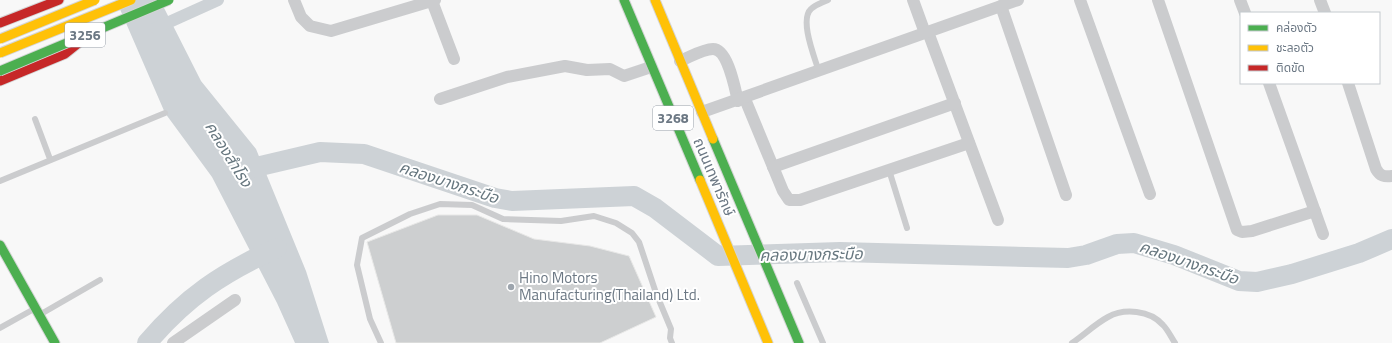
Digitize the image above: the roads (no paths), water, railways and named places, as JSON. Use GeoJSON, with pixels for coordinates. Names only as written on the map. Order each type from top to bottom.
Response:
{"type":"FeatureCollection","features":[{"type":"Feature","properties":{"kind":"main road"},"geometry":{"type":"LineString","coordinates":[[0,23],[59,0]]}},
{"type":"Feature","properties":{"kind":"main road"},"geometry":{"type":"LineString","coordinates":[[0,81],[65,54],[83,41],[91,27],[79,0]]}},
{"type":"Feature","properties":{"kind":"main road","name":"3256"},"geometry":{"type":"LineString","coordinates":[[0,39],[95,0]]}},
{"type":"Feature","properties":{"kind":"main road","name":"3256"},"geometry":{"type":"LineString","coordinates":[[0,53],[131,0]]}},
{"type":"Feature","properties":{"kind":"main road","name":"3256"},"geometry":{"type":"LineString","coordinates":[[0,71],[169,0]]}},
{"type":"Feature","properties":{"kind":"main road","name":"ถนนเทพารักษ์"},"geometry":{"type":"LineString","coordinates":[[624,0],[651,67],[737,267],[765,342]]}},
{"type":"Feature","properties":{"kind":"main road","name":"ถนนเทพารักษ์"},"geometry":{"type":"LineString","coordinates":[[655,0],[799,343]]}},
{"type":"Feature","properties":{"kind":"main road"},"geometry":{"type":"LineString","coordinates":[[0,245],[55,343]]}},
{"type":"Feature","properties":{"kind":"street"},"geometry":{"type":"LineString","coordinates":[[294,0],[301,17],[310,26],[330,31],[434,0],[454,59]]}},
{"type":"Feature","properties":{"kind":"street"},"geometry":{"type":"LineString","coordinates":[[914,0],[955,103],[998,220]]}},
{"type":"Feature","properties":{"kind":"street"},"geometry":{"type":"LineString","coordinates":[[702,112],[742,100],[926,32],[1018,0]]}},
{"type":"Feature","properties":{"kind":"street"},"geometry":{"type":"LineString","coordinates":[[1080,0],[1150,194]]}},
{"type":"Feature","properties":{"kind":"street"},"geometry":{"type":"LineString","coordinates":[[1158,0],[1237,230],[1242,232],[1252,231],[1315,211]]}},
{"type":"Feature","properties":{"kind":"street"},"geometry":{"type":"LineString","coordinates":[[1240,0],[1244,12]]}},
{"type":"Feature","properties":{"kind":"street"},"geometry":{"type":"LineString","coordinates":[[1320,0],[1325,12]]}},
{"type":"Feature","properties":{"kind":"street"},"geometry":{"type":"LineString","coordinates":[[1001,6],[1066,195]]}},
{"type":"Feature","properties":{"kind":"street"},"geometry":{"type":"LineString","coordinates":[[680,61],[714,48],[719,50],[728,61],[742,100],[783,191],[789,200],[800,200],[969,143]]}},
{"type":"Feature","properties":{"kind":"street"},"geometry":{"type":"LineString","coordinates":[[440,99],[507,77],[565,66],[587,70],[610,69],[624,76],[651,67]]}},
{"type":"Feature","properties":{"kind":"street"},"geometry":{"type":"LineString","coordinates":[[1270,84],[1323,234]]}},
{"type":"Feature","properties":{"kind":"street"},"geometry":{"type":"LineString","coordinates":[[1348,84],[1376,169],[1379,174],[1384,177],[1392,176]]}},
{"type":"Feature","properties":{"kind":"street"},"geometry":{"type":"LineString","coordinates":[[772,167],[955,103]]}},
{"type":"Feature","properties":{"kind":"street"},"geometry":{"type":"LineString","coordinates":[[173,343],[235,300]]}},
{"type":"Feature","properties":{"kind":"lane"},"geometry":{"type":"LineString","coordinates":[[818,72],[806,25],[806,16],[811,8],[828,0]]}},
{"type":"Feature","properties":{"kind":"lane"},"geometry":{"type":"LineString","coordinates":[[0,181],[50,159],[166,113]]}},
{"type":"Feature","properties":{"kind":"lane"},"geometry":{"type":"LineString","coordinates":[[35,119],[50,159]]}},
{"type":"Feature","properties":{"kind":"lane"},"geometry":{"type":"LineString","coordinates":[[889,170],[906,228]]}},
{"type":"Feature","properties":{"kind":"lane"},"geometry":{"type":"LineString","coordinates":[[381,343],[370,319],[357,265],[362,238],[410,214],[440,204],[472,205],[503,219],[561,221],[594,216],[616,223],[632,233],[639,242],[656,293],[671,329],[670,338],[672,343]]}},
{"type":"Feature","properties":{"kind":"lane"},"geometry":{"type":"LineString","coordinates":[[0,328],[37,312],[100,280]]}},
{"type":"Feature","properties":{"kind":"lane"},"geometry":{"type":"LineString","coordinates":[[797,283],[823,343]]}},
{"type":"Feature","properties":{"kind":"lane"},"geometry":{"type":"LineString","coordinates":[[1072,343],[1109,317],[1121,313],[1139,313],[1152,315],[1163,325],[1175,343]]}},
{"type":"Feature","properties":{"kind":"water","name":"คลองสำโรง"},"geometry":{"type":"Polygon","coordinates":[[[116,0],[160,0],[201,81],[256,149],[306,271],[329,343],[295,343],[277,303],[212,177],[165,113],[116,0]]]}},
{"type":"Feature","properties":{"kind":"waterway"},"geometry":{"type":"LineString","coordinates":[[156,28],[218,0]]}},
{"type":"Feature","properties":{"kind":"waterway","name":"คลองบางกระบือ"},"geometry":{"type":"LineString","coordinates":[[243,170],[320,152],[364,154],[495,198],[512,201],[634,196],[655,208],[718,256],[840,252],[1068,258],[1086,255],[1117,244],[1134,243],[1174,255],[1239,281],[1257,282],[1292,274],[1359,253],[1392,239]]}},
{"type":"Feature","properties":{"kind":"waterway"},"geometry":{"type":"LineString","coordinates":[[147,343],[176,312],[206,288],[239,267],[277,248]]}},
{"type":"Feature","properties":{"kind":"place","name":"Hino Motors Manufacturing(Thailand) Ltd."},"geometry":{"type":"Point","coordinates":[511,287]}}]}
